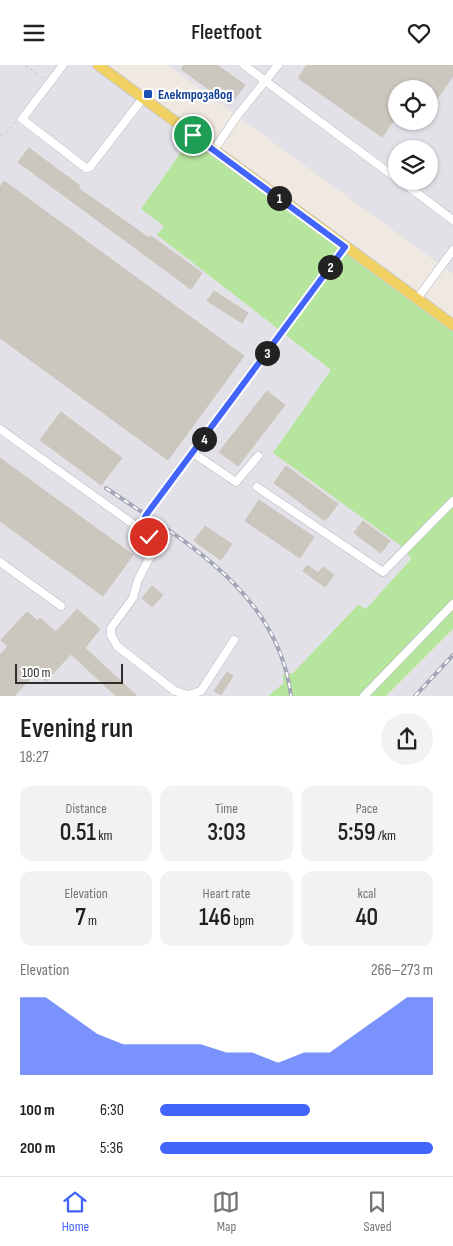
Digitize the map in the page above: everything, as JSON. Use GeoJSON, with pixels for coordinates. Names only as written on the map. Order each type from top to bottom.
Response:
{"type":"FeatureCollection","features":[{"type":"Feature","properties":{"kind":"main road"},"geometry":{"type":"LineString","coordinates":[[98,65],[453,325]]}},
{"type":"Feature","properties":{"kind":"lane"},"geometry":{"type":"LineString","coordinates":[[63,65],[22,119],[88,169],[143,98]]}},
{"type":"Feature","properties":{"kind":"lane"},"geometry":{"type":"LineString","coordinates":[[244,65],[388,172]]}},
{"type":"Feature","properties":{"kind":"lane"},"geometry":{"type":"LineString","coordinates":[[214,150],[237,116],[278,65]]}},
{"type":"Feature","properties":{"kind":"lane"},"geometry":{"type":"LineString","coordinates":[[413,190],[453,220]]}},
{"type":"Feature","properties":{"kind":"lane"},"geometry":{"type":"LineString","coordinates":[[140,529],[146,515],[345,247]]}},
{"type":"Feature","properties":{"kind":"lane"},"geometry":{"type":"LineString","coordinates":[[417,299],[453,250]]}},
{"type":"Feature","properties":{"kind":"lane"},"geometry":{"type":"LineString","coordinates":[[0,429],[140,529],[153,541],[153,551],[138,579],[133,598],[111,628],[111,635],[118,646],[175,691],[188,695],[201,691],[234,640]]}},
{"type":"Feature","properties":{"kind":"lane"},"geometry":{"type":"LineString","coordinates":[[193,453],[236,482],[258,456]]}},
{"type":"Feature","properties":{"kind":"lane"},"geometry":{"type":"LineString","coordinates":[[258,487],[383,572],[453,501]]}},
{"type":"Feature","properties":{"kind":"lane"},"geometry":{"type":"LineString","coordinates":[[0,562],[61,606]]}},
{"type":"Feature","properties":{"kind":"lane"},"geometry":{"type":"LineString","coordinates":[[364,696],[453,604]]}},
{"type":"Feature","properties":{"kind":"path"},"geometry":{"type":"LineString","coordinates":[[25,65],[49,82]]}},
{"type":"Feature","properties":{"kind":"shaded area"},"geometry":{"type":"Polygon","coordinates":[[[0,65],[98,65],[193,135],[141,209],[165,226],[158,235],[331,370],[404,548],[411,559],[366,609],[358,605],[293,673],[283,675],[285,683],[268,696],[0,696],[0,65]]]}},
{"type":"Feature","properties":{"kind":"shaded area"},"geometry":{"type":"Polygon","coordinates":[[[167,65],[453,65],[453,274],[167,65]]]}},
{"type":"Feature","properties":{"kind":"shaded area"},"geometry":{"type":"Polygon","coordinates":[[[453,629],[453,696],[386,696],[453,629]]]}},
{"type":"Feature","properties":{"kind":"green space"},"geometry":{"type":"Polygon","coordinates":[[[193,135],[453,325],[453,629],[386,696],[268,696],[284,683],[282,675],[293,673],[358,605],[366,609],[411,559],[404,548],[273,453],[331,370],[157,235],[164,226],[141,209],[193,135]]]}},
{"type":"Feature","properties":{"kind":"building"},"geometry":{"type":"Polygon","coordinates":[[[184,65],[217,65],[245,85],[230,105],[181,69],[184,65]]]}},
{"type":"Feature","properties":{"kind":"building"},"geometry":{"type":"Polygon","coordinates":[[[307,65],[453,65],[453,76],[438,97],[438,80],[388,80],[388,128],[382,137],[298,78],[307,65]]]}},
{"type":"Feature","properties":{"kind":"building"},"geometry":{"type":"Polygon","coordinates":[[[29,148],[80,186],[78,188],[149,238],[151,236],[202,273],[191,289],[18,162],[29,148]]]}},
{"type":"Feature","properties":{"kind":"building"},"geometry":{"type":"Polygon","coordinates":[[[4,181],[244,356],[168,460],[0,338],[0,187],[4,181]]]}},
{"type":"Feature","properties":{"kind":"building"},"geometry":{"type":"Polygon","coordinates":[[[214,291],[248,313],[242,323],[207,301],[214,291]]]}},
{"type":"Feature","properties":{"kind":"building"},"geometry":{"type":"Polygon","coordinates":[[[267,391],[285,405],[238,466],[219,452],[267,391]]]}},
{"type":"Feature","properties":{"kind":"building"},"geometry":{"type":"Polygon","coordinates":[[[61,412],[122,458],[101,485],[40,440],[61,412]]]}},
{"type":"Feature","properties":{"kind":"building"},"geometry":{"type":"Polygon","coordinates":[[[0,458],[133,555],[103,596],[0,521],[0,458]]]}},
{"type":"Feature","properties":{"kind":"building"},"geometry":{"type":"Polygon","coordinates":[[[286,466],[338,504],[325,521],[274,483],[286,466]]]}},
{"type":"Feature","properties":{"kind":"building"},"geometry":{"type":"Polygon","coordinates":[[[259,500],[314,537],[300,558],[245,521],[259,500]]]}},
{"type":"Feature","properties":{"kind":"building"},"geometry":{"type":"Polygon","coordinates":[[[363,521],[390,541],[381,553],[354,533],[363,521]]]}},
{"type":"Feature","properties":{"kind":"building"},"geometry":{"type":"Polygon","coordinates":[[[205,526],[232,544],[221,560],[194,541],[205,526]]]}},
{"type":"Feature","properties":{"kind":"building"},"geometry":{"type":"Polygon","coordinates":[[[307,565],[318,573],[323,567],[334,575],[325,587],[303,571],[307,565]]]}},
{"type":"Feature","properties":{"kind":"building"},"geometry":{"type":"Polygon","coordinates":[[[152,586],[163,595],[152,607],[142,598],[152,586]]]}},
{"type":"Feature","properties":{"kind":"building"},"geometry":{"type":"Polygon","coordinates":[[[77,609],[100,629],[85,648],[137,696],[116,696],[71,654],[46,681],[36,673],[14,696],[0,696],[0,655],[8,646],[1,640],[27,612],[38,621],[40,618],[56,632],[77,609]]]}},
{"type":"Feature","properties":{"kind":"building"},"geometry":{"type":"Polygon","coordinates":[[[227,672],[233,676],[221,695],[214,691],[227,672]]]}},
{"type":"Feature","properties":{"kind":"railway"},"geometry":{"type":"LineString","coordinates":[[106,488],[196,550],[223,573],[248,599],[268,627],[283,659],[291,696]]}},
{"type":"Feature","properties":{"kind":"railway"},"geometry":{"type":"LineString","coordinates":[[415,696],[453,655]]}},
{"type":"Feature","properties":{"kind":"place","name":"Електрозавод"},"geometry":{"type":"Point","coordinates":[148,94]}},
{"type":"Feature","properties":{"kind":"route"},"geometry":{"type":"LineString","coordinates":[[149,537],[140,529],[146,515],[345,247],[193,135]]}}]}
